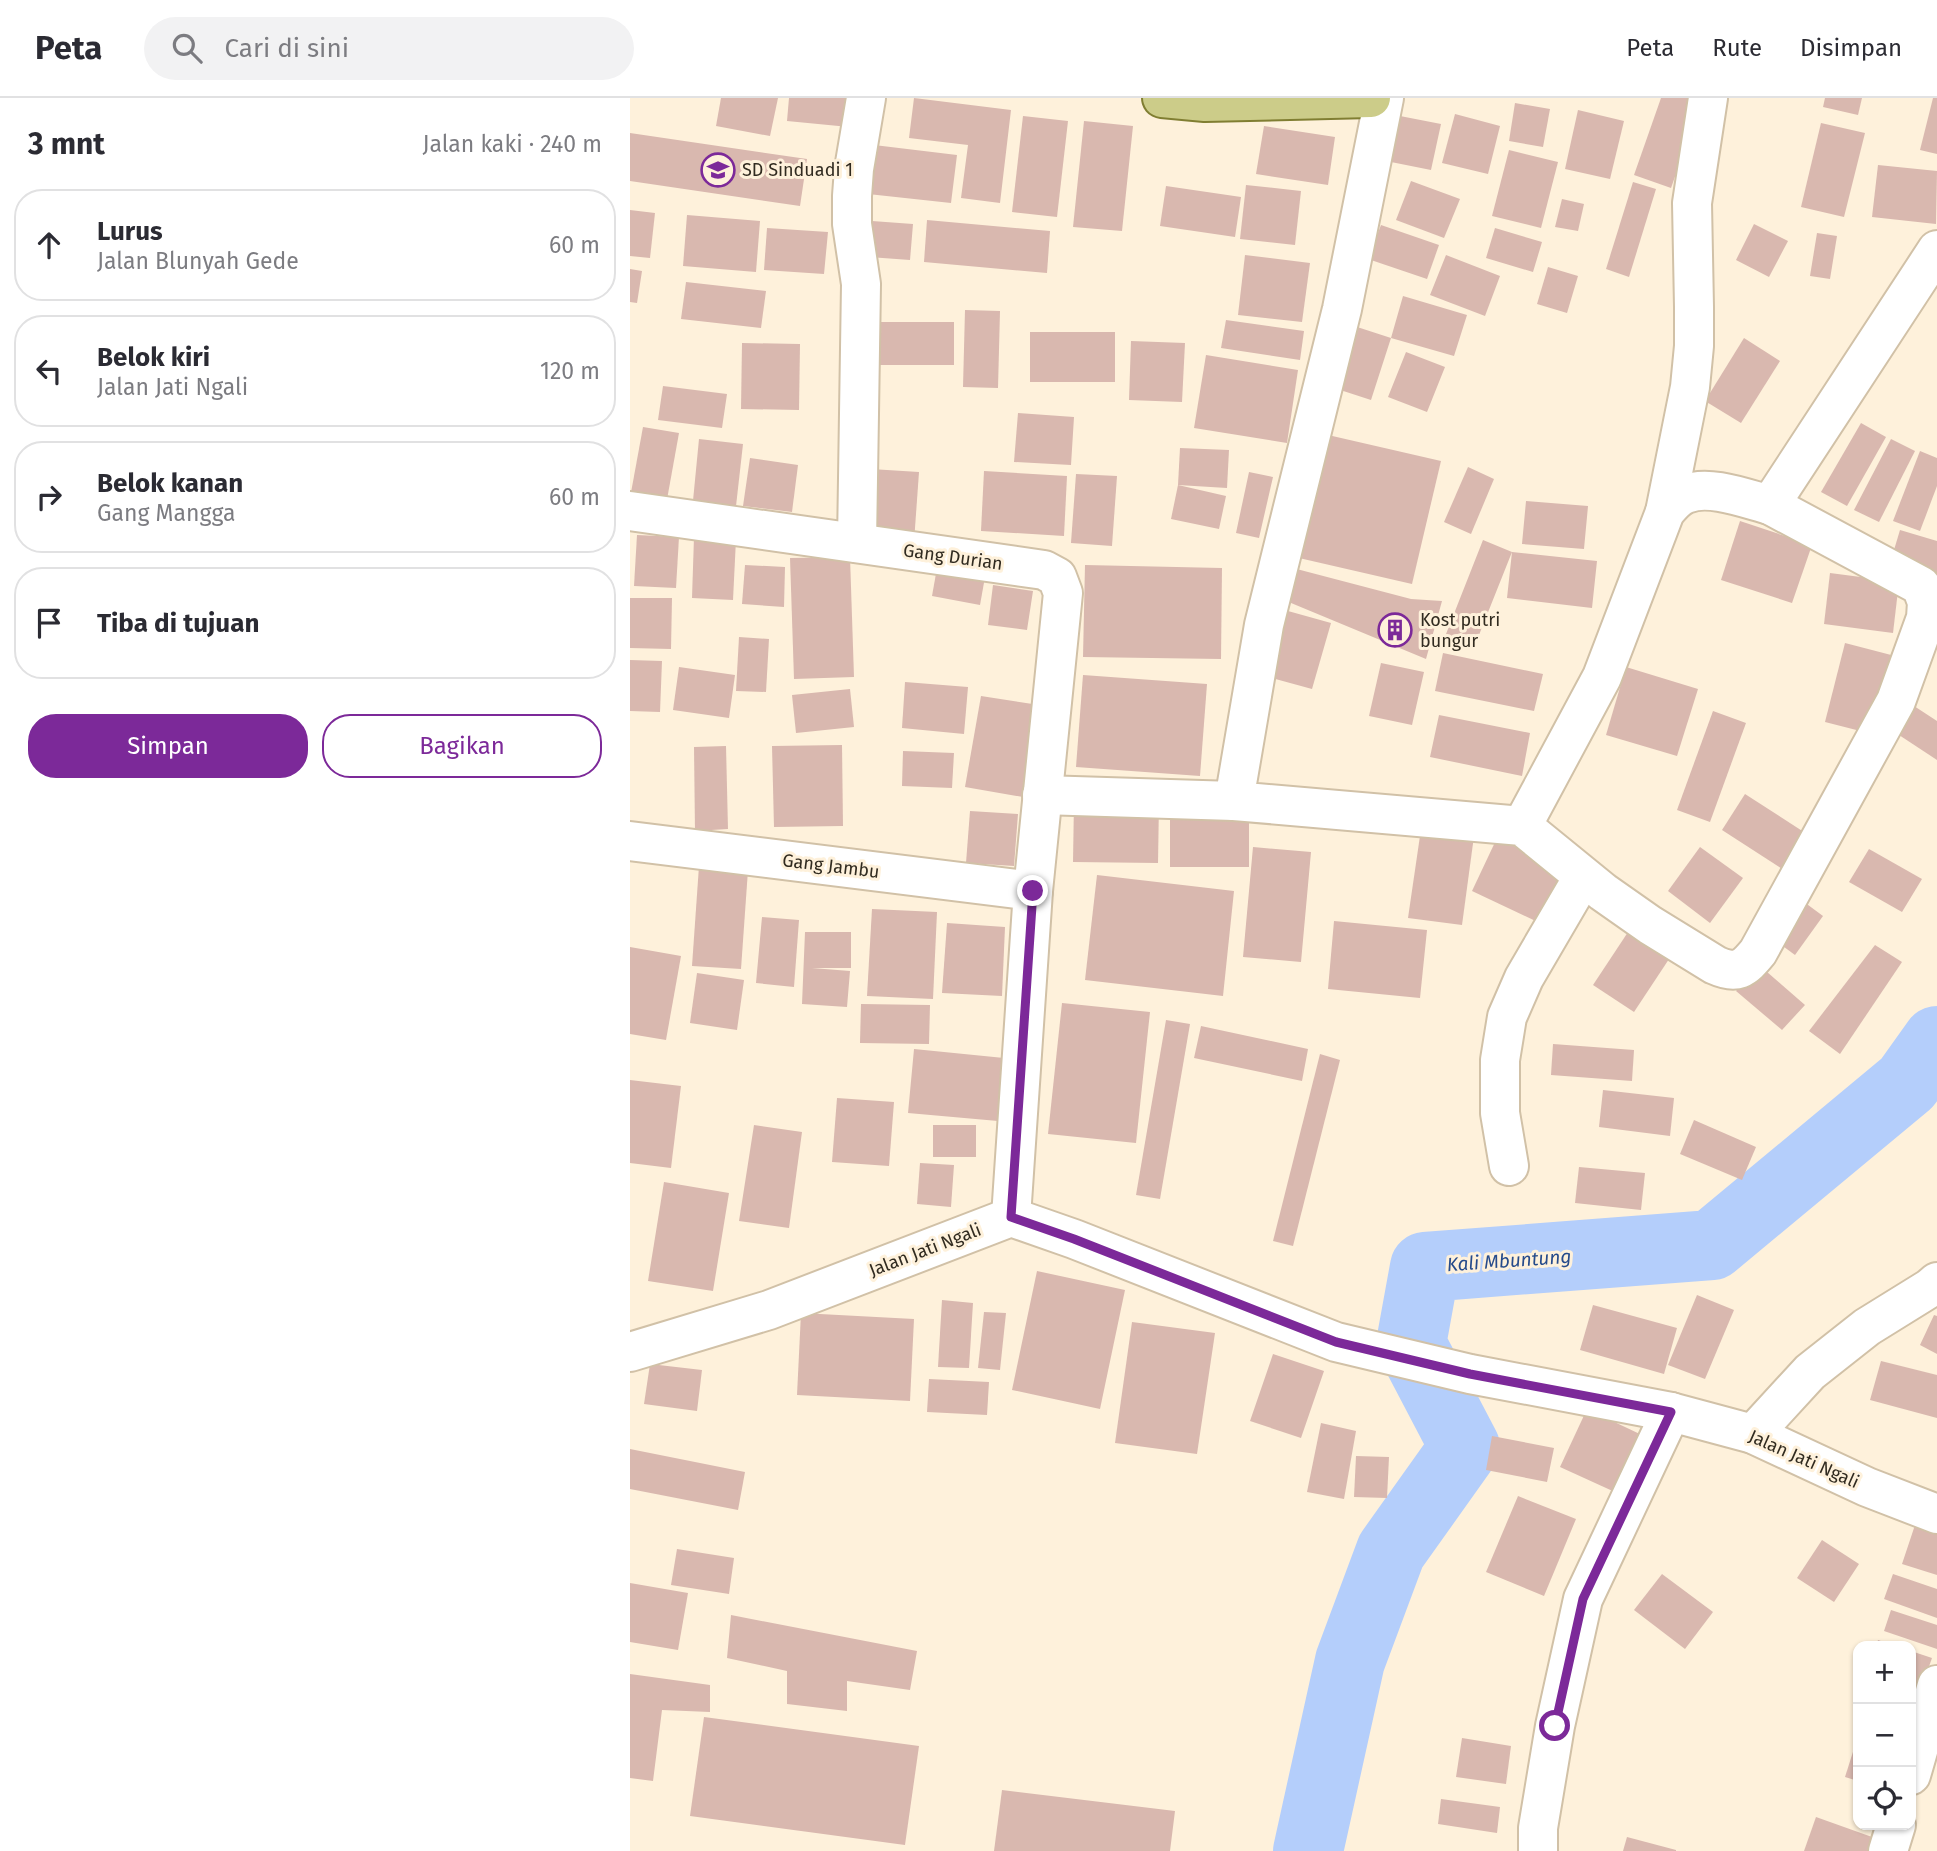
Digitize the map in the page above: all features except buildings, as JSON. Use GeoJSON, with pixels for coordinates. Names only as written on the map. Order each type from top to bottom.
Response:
{"type":"FeatureCollection","features":[{"type":"Feature","properties":{"kind":"main road"},"geometry":{"type":"LineString","coordinates":[[1162,98],[1205,102],[1371,98]]}},
{"type":"Feature","properties":{"kind":"street"},"geometry":{"type":"LineString","coordinates":[[857,544],[861,284],[852,224],[852,196],[866,98]]}},
{"type":"Feature","properties":{"kind":"street"},"geometry":{"type":"LineString","coordinates":[[1234,801],[1264,625],[1342,309],[1384,98]]}},
{"type":"Feature","properties":{"kind":"street"},"geometry":{"type":"LineString","coordinates":[[1521,826],[1602,677],[1665,512],[1690,387],[1694,320],[1692,203],[1708,98]]}},
{"type":"Feature","properties":{"kind":"street"},"geometry":{"type":"LineString","coordinates":[[1770,505],[1937,250]]}},
{"type":"Feature","properties":{"kind":"street"},"geometry":{"type":"LineString","coordinates":[[1011,1217],[1042,795],[1234,801],[1521,826],[1583,877],[1650,925],[1715,965],[1726,970],[1740,970],[1749,962],[1758,952],[1896,701],[1926,618],[1927,602],[1931,595],[1921,586],[1770,505],[1708,490],[1687,493],[1665,512]]}},
{"type":"Feature","properties":{"kind":"street","name":"Gang Durian"},"geometry":{"type":"LineString","coordinates":[[630,511],[1044,570],[1056,577],[1063,593],[1042,795]]}},
{"type":"Feature","properties":{"kind":"street","name":"Gang Jambu"},"geometry":{"type":"LineString","coordinates":[[630,841],[1033,891]]}},
{"type":"Feature","properties":{"kind":"street"},"geometry":{"type":"LineString","coordinates":[[1509,1166],[1500,1113],[1500,1060],[1507,1017],[1524,978],[1583,877]]}},
{"type":"Feature","properties":{"kind":"street","name":"Jalan Jati Ngali"},"geometry":{"type":"LineString","coordinates":[[630,1353],[769,1310],[1011,1217],[1336,1342],[1470,1374],[1671,1412],[1753,1434],[1867,1488],[1937,1514]]}},
{"type":"Feature","properties":{"kind":"street"},"geometry":{"type":"LineString","coordinates":[[1753,1434],[1810,1372],[1867,1327],[1937,1282]]}},
{"type":"Feature","properties":{"kind":"street"},"geometry":{"type":"LineString","coordinates":[[1538,1851],[1538,1828],[1555,1726],[1583,1599],[1671,1412]]}},
{"type":"Feature","properties":{"kind":"street"},"geometry":{"type":"LineString","coordinates":[[1913,1767],[1937,1685]]}},
{"type":"Feature","properties":{"kind":"street"},"geometry":{"type":"LineString","coordinates":[[1888,1851],[1894,1830]]}},
{"type":"Feature","properties":{"kind":"waterway","name":"Kali Mbuntung"},"geometry":{"type":"LineString","coordinates":[[1308,1851],[1350,1661],[1391,1551],[1465,1447],[1411,1344],[1425,1267],[1712,1245],[1907,1083],[1937,1041]]}},
{"type":"Feature","properties":{"kind":"place","name":"SD Sinduadi 1"},"geometry":{"type":"Point","coordinates":[718,170]}},
{"type":"Feature","properties":{"kind":"place","name":"Kost putri bungur"},"geometry":{"type":"Point","coordinates":[1395,630]}},
{"type":"Feature","properties":{"kind":"route"},"geometry":{"type":"LineString","coordinates":[[1033,891],[1011,1217],[1336,1342],[1470,1374],[1671,1412],[1583,1599],[1555,1726]]}}]}
